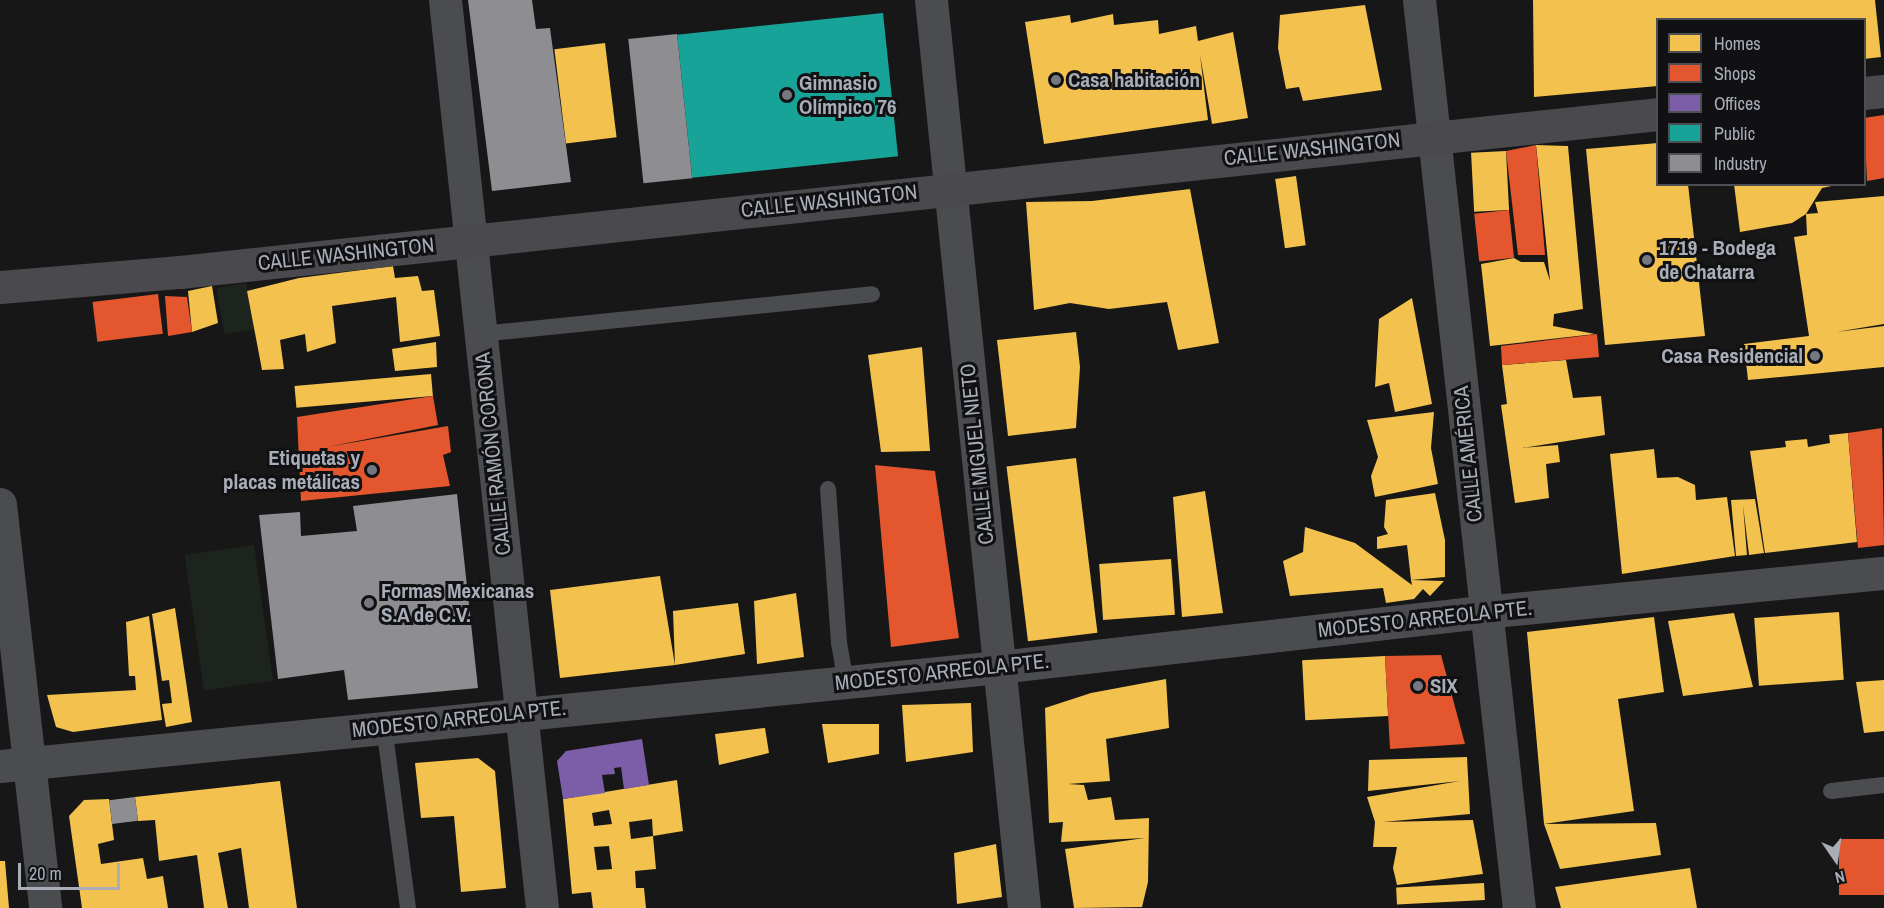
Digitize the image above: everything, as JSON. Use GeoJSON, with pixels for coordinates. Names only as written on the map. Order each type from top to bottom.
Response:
{"type":"FeatureCollection","features":[{"type":"Feature","properties":{"kind":"main road"},"geometry":{"type":"LineString","coordinates":[[1866,93],[1884,91]]}},
{"type":"Feature","properties":{"kind":"main road","name":"CALLE WASHINGTON"},"geometry":{"type":"LineString","coordinates":[[0,286],[180,272],[950,187],[1656,114]]}},
{"type":"Feature","properties":{"kind":"street","name":"CALLE RAMÓN CORONA"},"geometry":{"type":"LineString","coordinates":[[445,0],[542,908]]}},
{"type":"Feature","properties":{"kind":"street","name":"CALLE MIGUEL NIETO"},"geometry":{"type":"LineString","coordinates":[[931,0],[1024,908]]}},
{"type":"Feature","properties":{"kind":"street","name":"CALLE AMÉRICA"},"geometry":{"type":"LineString","coordinates":[[1419,0],[1519,908]]}},
{"type":"Feature","properties":{"kind":"street"},"geometry":{"type":"LineString","coordinates":[[0,504],[32,763],[45,908]]}},
{"type":"Feature","properties":{"kind":"street","name":"MODESTO ARREOLA PTE."},"geometry":{"type":"LineString","coordinates":[[0,766],[384,726],[999,667],[1485,612],[1884,573]]}},
{"type":"Feature","properties":{"kind":"lane"},"geometry":{"type":"LineString","coordinates":[[481,334],[872,294]]}},
{"type":"Feature","properties":{"kind":"lane"},"geometry":{"type":"LineString","coordinates":[[828,489],[839,642],[846,681]]}},
{"type":"Feature","properties":{"kind":"lane"},"geometry":{"type":"LineString","coordinates":[[384,726],[408,908]]}},
{"type":"Feature","properties":{"kind":"lane"},"geometry":{"type":"LineString","coordinates":[[1831,792],[1884,785]]}},
{"type":"Feature","properties":{"kind":"shaded area"},"geometry":{"type":"Polygon","coordinates":[[[246,283],[254,329],[225,334],[216,288],[246,283]]]}},
{"type":"Feature","properties":{"kind":"shaded area"},"geometry":{"type":"Polygon","coordinates":[[[254,545],[273,681],[204,690],[185,555],[254,545]]]}},
{"type":"Feature","properties":{"kind":"building: Homes"},"geometry":{"type":"Polygon","coordinates":[[[1533,0],[1875,0],[1881,57],[1866,59],[1866,18],[1656,18],[1656,86],[1534,97],[1533,0]]]}},
{"type":"Feature","properties":{"kind":"building: Homes"},"geometry":{"type":"Polygon","coordinates":[[[1365,5],[1382,90],[1303,101],[1299,87],[1286,89],[1278,48],[1280,15],[1365,5]]]}},
{"type":"Feature","properties":{"kind":"building: Homes"},"geometry":{"type":"Polygon","coordinates":[[[1113,14],[1114,25],[1158,20],[1159,34],[1196,26],[1198,41],[1233,32],[1248,118],[1212,124],[1200,55],[1208,120],[1044,144],[1025,22],[1070,15],[1071,23],[1113,14]]]}},
{"type":"Feature","properties":{"kind":"building: Homes"},"geometry":{"type":"Polygon","coordinates":[[[605,43],[617,137],[566,144],[554,49],[605,43]]]}},
{"type":"Feature","properties":{"kind":"building: Homes","name":"1719 - Bodega de Chatarra"},"geometry":{"type":"Polygon","coordinates":[[[1656,143],[1656,186],[1688,186],[1705,336],[1605,345],[1586,149],[1656,143]]]}},
{"type":"Feature","properties":{"kind":"building: Homes"},"geometry":{"type":"Polygon","coordinates":[[[1536,145],[1568,146],[1583,309],[1554,314],[1553,326],[1595,334],[1490,346],[1481,264],[1514,258],[1521,262],[1544,262],[1550,281],[1536,145]]]}},
{"type":"Feature","properties":{"kind":"building: Homes"},"geometry":{"type":"Polygon","coordinates":[[[1506,151],[1509,210],[1474,212],[1471,153],[1506,151]]]}},
{"type":"Feature","properties":{"kind":"building: Homes"},"geometry":{"type":"Polygon","coordinates":[[[1296,176],[1306,245],[1285,248],[1275,179],[1296,176]]]}},
{"type":"Feature","properties":{"kind":"building: Homes"},"geometry":{"type":"Polygon","coordinates":[[[1734,186],[1832,186],[1822,188],[1806,214],[1792,223],[1740,232],[1734,186]]]}},
{"type":"Feature","properties":{"kind":"building: Homes"},"geometry":{"type":"Polygon","coordinates":[[[1190,189],[1219,343],[1178,350],[1167,302],[1109,309],[1070,303],[1034,310],[1026,202],[1092,201],[1190,189]]]}},
{"type":"Feature","properties":{"kind":"building: Homes"},"geometry":{"type":"Polygon","coordinates":[[[1884,196],[1884,324],[1836,332],[1884,326],[1884,367],[1748,380],[1744,344],[1809,336],[1794,237],[1807,235],[1806,214],[1818,213],[1815,202],[1884,196]]]}},
{"type":"Feature","properties":{"kind":"building: Homes"},"geometry":{"type":"Polygon","coordinates":[[[393,266],[395,278],[418,276],[422,291],[434,290],[440,336],[400,342],[396,297],[332,306],[336,343],[307,352],[305,334],[280,340],[284,369],[262,370],[247,291],[299,278],[393,266]]]}},
{"type":"Feature","properties":{"kind":"building: Homes"},"geometry":{"type":"Polygon","coordinates":[[[212,286],[218,323],[192,332],[188,291],[212,286]]]}},
{"type":"Feature","properties":{"kind":"building: Homes"},"geometry":{"type":"Polygon","coordinates":[[[1412,298],[1432,404],[1395,412],[1389,383],[1375,387],[1379,319],[1412,298]]]}},
{"type":"Feature","properties":{"kind":"building: Homes"},"geometry":{"type":"Polygon","coordinates":[[[1076,332],[1080,367],[1076,428],[1008,436],[997,340],[1076,332]]]}},
{"type":"Feature","properties":{"kind":"building: Homes"},"geometry":{"type":"Polygon","coordinates":[[[436,342],[437,367],[395,371],[392,349],[436,342]]]}},
{"type":"Feature","properties":{"kind":"building: Homes"},"geometry":{"type":"Polygon","coordinates":[[[922,347],[930,451],[881,452],[868,355],[922,347]]]}},
{"type":"Feature","properties":{"kind":"building: Homes"},"geometry":{"type":"Polygon","coordinates":[[[1566,360],[1573,398],[1601,396],[1605,435],[1522,448],[1558,445],[1560,462],[1546,464],[1549,498],[1515,503],[1501,405],[1507,404],[1502,365],[1566,360]]]}},
{"type":"Feature","properties":{"kind":"building: Homes"},"geometry":{"type":"Polygon","coordinates":[[[431,374],[433,396],[296,408],[295,386],[431,374]]]}},
{"type":"Feature","properties":{"kind":"building: Homes"},"geometry":{"type":"Polygon","coordinates":[[[1434,412],[1431,448],[1438,484],[1375,497],[1371,476],[1378,457],[1367,420],[1434,412]]]}},
{"type":"Feature","properties":{"kind":"building: Homes"},"geometry":{"type":"Polygon","coordinates":[[[1848,433],[1857,542],[1765,553],[1750,451],[1786,447],[1785,441],[1807,439],[1808,447],[1830,443],[1829,435],[1848,433]]]}},
{"type":"Feature","properties":{"kind":"building: Homes"},"geometry":{"type":"Polygon","coordinates":[[[1654,449],[1657,478],[1678,477],[1695,485],[1696,500],[1727,497],[1735,556],[1622,574],[1610,454],[1654,449]]]}},
{"type":"Feature","properties":{"kind":"building: Homes"},"geometry":{"type":"Polygon","coordinates":[[[1076,458],[1097,633],[1028,641],[1007,467],[1076,458]]]}},
{"type":"Feature","properties":{"kind":"building: Homes"},"geometry":{"type":"Polygon","coordinates":[[[1205,491],[1223,613],[1182,617],[1173,497],[1205,491]]]}},
{"type":"Feature","properties":{"kind":"building: Homes"},"geometry":{"type":"Polygon","coordinates":[[[1435,493],[1445,540],[1445,577],[1411,580],[1407,545],[1377,549],[1377,537],[1388,534],[1384,527],[1386,500],[1435,493]]]}},
{"type":"Feature","properties":{"kind":"building: Homes"},"geometry":{"type":"Polygon","coordinates":[[[1755,499],[1764,553],[1749,555],[1743,505],[1747,555],[1736,556],[1731,500],[1755,499]]]}},
{"type":"Feature","properties":{"kind":"building: Homes"},"geometry":{"type":"Polygon","coordinates":[[[1305,527],[1355,543],[1412,585],[1411,580],[1444,581],[1430,596],[1423,589],[1414,599],[1386,603],[1383,588],[1290,596],[1283,561],[1303,552],[1305,527]]]}},
{"type":"Feature","properties":{"kind":"building: Homes"},"geometry":{"type":"Polygon","coordinates":[[[1171,559],[1175,615],[1103,620],[1099,564],[1171,559]]]}},
{"type":"Feature","properties":{"kind":"building: Homes"},"geometry":{"type":"Polygon","coordinates":[[[660,576],[675,665],[560,678],[550,590],[660,576]]]}},
{"type":"Feature","properties":{"kind":"building: Homes"},"geometry":{"type":"Polygon","coordinates":[[[796,593],[804,657],[757,664],[754,601],[796,593]]]}},
{"type":"Feature","properties":{"kind":"building: Homes"},"geometry":{"type":"Polygon","coordinates":[[[738,603],[745,654],[675,665],[673,611],[738,603]]]}},
{"type":"Feature","properties":{"kind":"building: Homes"},"geometry":{"type":"Polygon","coordinates":[[[175,608],[192,722],[166,727],[162,704],[172,703],[169,680],[162,681],[152,614],[175,608]]]}},
{"type":"Feature","properties":{"kind":"building: Homes"},"geometry":{"type":"Polygon","coordinates":[[[1839,612],[1844,680],[1759,686],[1754,618],[1839,612]]]}},
{"type":"Feature","properties":{"kind":"building: Homes"},"geometry":{"type":"Polygon","coordinates":[[[1734,613],[1753,687],[1683,696],[1668,621],[1734,613]]]}},
{"type":"Feature","properties":{"kind":"building: Homes"},"geometry":{"type":"Polygon","coordinates":[[[149,616],[162,720],[73,732],[56,727],[47,695],[136,690],[135,676],[129,676],[126,622],[149,616]]]}},
{"type":"Feature","properties":{"kind":"building: Homes"},"geometry":{"type":"Polygon","coordinates":[[[1654,617],[1664,692],[1618,699],[1634,811],[1544,824],[1527,632],[1654,617]]]}},
{"type":"Feature","properties":{"kind":"building: Homes"},"geometry":{"type":"Polygon","coordinates":[[[1385,656],[1388,716],[1305,720],[1302,660],[1385,656]]]}},
{"type":"Feature","properties":{"kind":"building: Homes"},"geometry":{"type":"Polygon","coordinates":[[[1166,679],[1169,728],[1106,739],[1110,781],[1068,784],[1084,785],[1088,800],[1111,797],[1115,820],[1149,818],[1148,882],[1142,907],[1074,908],[1065,849],[1145,838],[1061,842],[1063,822],[1049,823],[1045,708],[1091,693],[1166,679]]]}},
{"type":"Feature","properties":{"kind":"building: Homes"},"geometry":{"type":"Polygon","coordinates":[[[1884,680],[1884,731],[1864,733],[1856,682],[1884,680]]]}},
{"type":"Feature","properties":{"kind":"building: Homes"},"geometry":{"type":"Polygon","coordinates":[[[971,703],[973,752],[906,762],[902,705],[971,703]]]}},
{"type":"Feature","properties":{"kind":"building: Homes"},"geometry":{"type":"Polygon","coordinates":[[[822,724],[879,724],[879,754],[828,763],[822,724]]]}},
{"type":"Feature","properties":{"kind":"building: Homes"},"geometry":{"type":"Polygon","coordinates":[[[765,728],[769,753],[719,765],[715,734],[765,728]]]}},
{"type":"Feature","properties":{"kind":"building: Homes"},"geometry":{"type":"Polygon","coordinates":[[[1467,757],[1470,814],[1383,822],[1473,820],[1483,874],[1397,885],[1393,868],[1397,847],[1373,847],[1375,822],[1367,797],[1460,781],[1368,791],[1369,760],[1467,757]]]}},
{"type":"Feature","properties":{"kind":"building: Homes"},"geometry":{"type":"Polygon","coordinates":[[[478,758],[495,771],[506,888],[461,892],[454,816],[421,818],[415,763],[478,758]]]}},
{"type":"Feature","properties":{"kind":"building: Homes"},"geometry":{"type":"Polygon","coordinates":[[[677,780],[683,831],[653,836],[656,869],[635,871],[636,888],[644,888],[646,908],[593,908],[591,892],[572,894],[563,799],[677,780]],[[609,810],[592,813],[594,826],[612,824],[609,810]],[[652,819],[629,822],[631,839],[653,836],[652,819]],[[609,846],[594,847],[597,870],[612,869],[609,846]]]}},
{"type":"Feature","properties":{"kind":"building: Homes"},"geometry":{"type":"Polygon","coordinates":[[[280,781],[297,908],[249,908],[241,848],[218,853],[228,908],[204,908],[197,855],[159,861],[155,820],[138,821],[135,797],[280,781]]]}},
{"type":"Feature","properties":{"kind":"building: Homes"},"geometry":{"type":"Polygon","coordinates":[[[109,799],[114,840],[98,844],[101,864],[143,858],[147,879],[163,876],[168,908],[82,908],[69,816],[84,800],[109,799]]]}},
{"type":"Feature","properties":{"kind":"building: Homes"},"geometry":{"type":"Polygon","coordinates":[[[1656,823],[1661,855],[1560,869],[1544,824],[1656,823]]]}},
{"type":"Feature","properties":{"kind":"building: Homes"},"geometry":{"type":"Polygon","coordinates":[[[996,844],[1002,897],[957,904],[954,853],[996,844]]]}},
{"type":"Feature","properties":{"kind":"building: Homes"},"geometry":{"type":"Polygon","coordinates":[[[0,861],[5,861],[9,908],[0,908],[0,861]]]}},
{"type":"Feature","properties":{"kind":"building: Homes"},"geometry":{"type":"Polygon","coordinates":[[[1690,868],[1697,908],[1561,908],[1555,887],[1690,868]]]}},
{"type":"Feature","properties":{"kind":"building: Homes"},"geometry":{"type":"Polygon","coordinates":[[[1484,883],[1485,900],[1397,905],[1396,888],[1484,883]]]}},
{"type":"Feature","properties":{"kind":"building: Shops"},"geometry":{"type":"Polygon","coordinates":[[[1884,115],[1884,178],[1867,181],[1866,160],[1866,118],[1884,115]]]}},
{"type":"Feature","properties":{"kind":"building: Shops"},"geometry":{"type":"Polygon","coordinates":[[[1536,145],[1545,255],[1518,255],[1506,151],[1536,145]]]}},
{"type":"Feature","properties":{"kind":"building: Shops"},"geometry":{"type":"Polygon","coordinates":[[[1509,210],[1514,258],[1479,261],[1474,214],[1509,210]]]}},
{"type":"Feature","properties":{"kind":"building: Shops"},"geometry":{"type":"Polygon","coordinates":[[[158,294],[163,334],[97,342],[92,302],[158,294]]]}},
{"type":"Feature","properties":{"kind":"building: Shops"},"geometry":{"type":"Polygon","coordinates":[[[165,296],[187,297],[192,332],[168,336],[165,296]]]}},
{"type":"Feature","properties":{"kind":"building: Shops"},"geometry":{"type":"Polygon","coordinates":[[[1597,334],[1599,357],[1502,365],[1501,346],[1597,334]]]}},
{"type":"Feature","properties":{"kind":"building: Shops","name":"Etiquetas y placas metálicas"},"geometry":{"type":"Polygon","coordinates":[[[433,396],[438,425],[327,447],[448,426],[451,452],[443,455],[450,486],[301,501],[297,417],[433,396]]]}},
{"type":"Feature","properties":{"kind":"building: Shops"},"geometry":{"type":"Polygon","coordinates":[[[1882,428],[1884,545],[1858,548],[1848,433],[1882,428]]]}},
{"type":"Feature","properties":{"kind":"building: Shops"},"geometry":{"type":"Polygon","coordinates":[[[875,465],[935,471],[959,638],[891,647],[875,465]]]}},
{"type":"Feature","properties":{"kind":"building: Shops","name":"SIX"},"geometry":{"type":"Polygon","coordinates":[[[1441,655],[1465,744],[1390,749],[1385,656],[1441,655]]]}},
{"type":"Feature","properties":{"kind":"building: Shops"},"geometry":{"type":"Polygon","coordinates":[[[1839,839],[1884,839],[1884,895],[1839,895],[1839,839]]]}},
{"type":"Feature","properties":{"kind":"building: Offices"},"geometry":{"type":"Polygon","coordinates":[[[642,739],[649,785],[624,789],[621,767],[614,768],[615,774],[602,775],[605,793],[563,799],[557,761],[566,751],[642,739]]]}},
{"type":"Feature","properties":{"kind":"building: Public","name":"Gimnasio Olímpico 76"},"geometry":{"type":"Polygon","coordinates":[[[883,13],[898,156],[692,178],[677,35],[883,13]]]}},
{"type":"Feature","properties":{"kind":"building: Industry"},"geometry":{"type":"Polygon","coordinates":[[[468,0],[532,0],[536,29],[550,28],[571,182],[492,191],[468,0]]]}},
{"type":"Feature","properties":{"kind":"building: Industry"},"geometry":{"type":"Polygon","coordinates":[[[677,34],[692,178],[643,183],[628,39],[677,34]]]}},
{"type":"Feature","properties":{"kind":"building: Industry","name":"Formas Mexicanas S.A de C.V."},"geometry":{"type":"Polygon","coordinates":[[[457,494],[478,688],[348,700],[344,670],[278,679],[259,515],[300,512],[301,536],[357,531],[353,506],[457,494]]]}},
{"type":"Feature","properties":{"kind":"building: Industry"},"geometry":{"type":"Polygon","coordinates":[[[135,797],[138,821],[112,824],[109,800],[135,797]]]}},
{"type":"Feature","properties":{"kind":"place","name":"Casa habitación"},"geometry":{"type":"Point","coordinates":[1056,80]}},
{"type":"Feature","properties":{"kind":"place","name":"Gimnasio Olímpico 76"},"geometry":{"type":"Point","coordinates":[787,95]}},
{"type":"Feature","properties":{"kind":"place","name":"1719 - Bodega de Chatarra"},"geometry":{"type":"Point","coordinates":[1647,260]}},
{"type":"Feature","properties":{"kind":"place","name":"Casa Residencial"},"geometry":{"type":"Point","coordinates":[1815,356]}},
{"type":"Feature","properties":{"kind":"place","name":"Etiquetas y placas metálicas"},"geometry":{"type":"Point","coordinates":[372,470]}},
{"type":"Feature","properties":{"kind":"place","name":"Formas Mexicanas S.A de C.V."},"geometry":{"type":"Point","coordinates":[369,603]}},
{"type":"Feature","properties":{"kind":"place","name":"SIX"},"geometry":{"type":"Point","coordinates":[1418,686]}}]}
